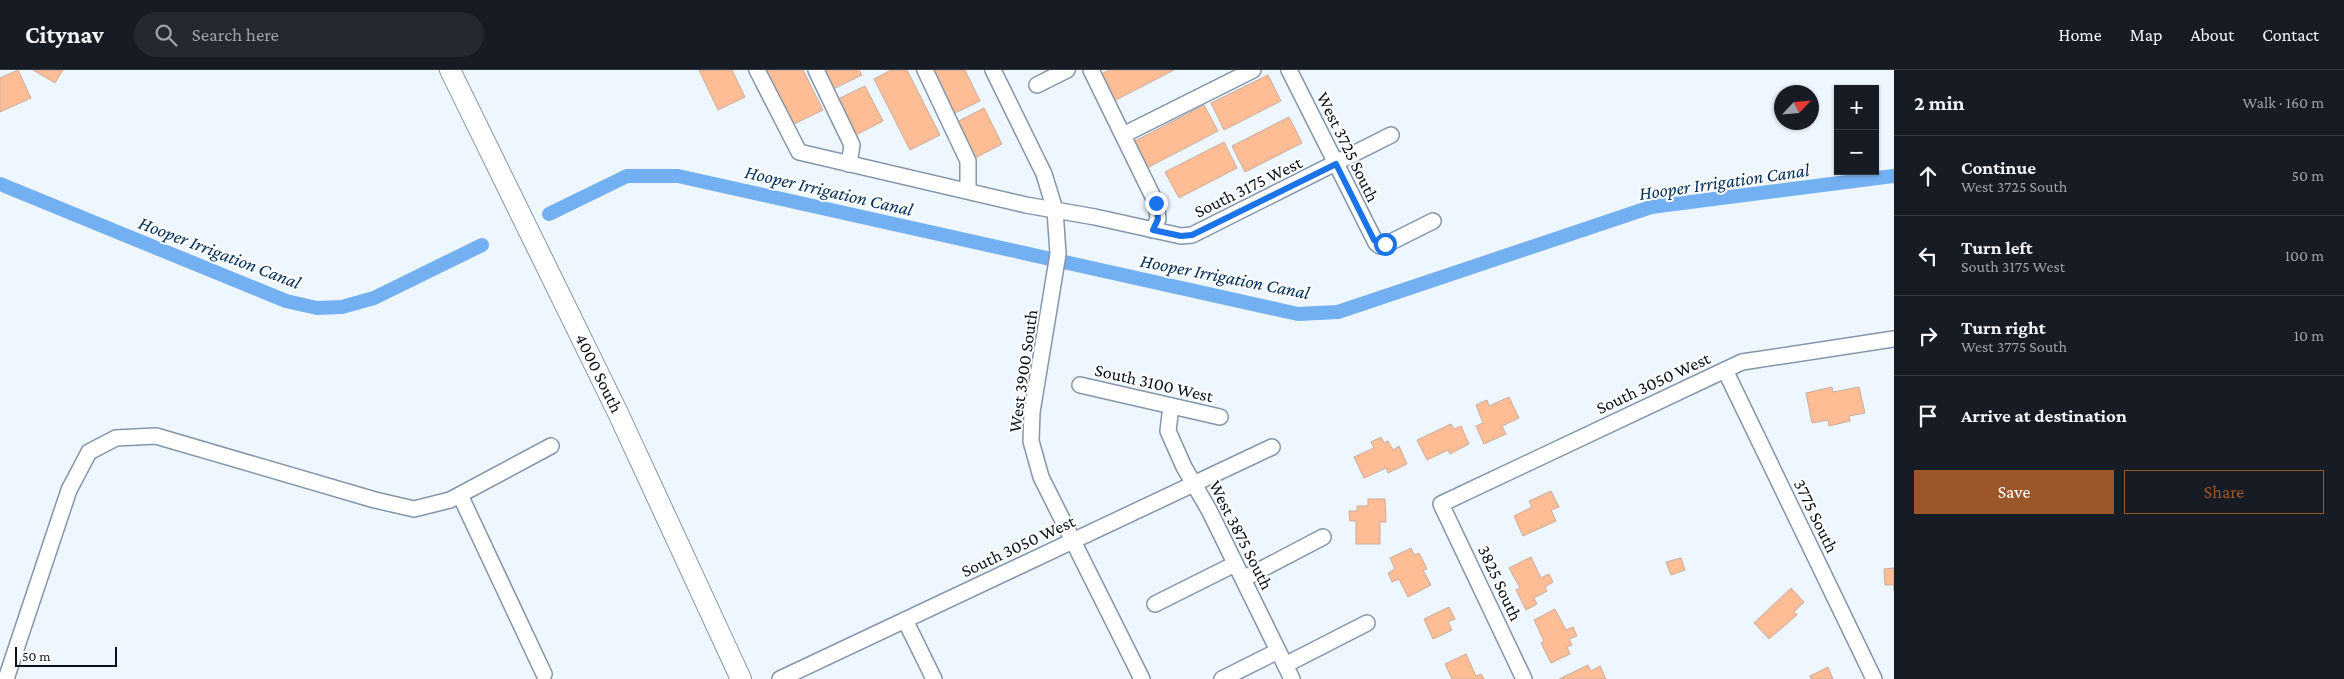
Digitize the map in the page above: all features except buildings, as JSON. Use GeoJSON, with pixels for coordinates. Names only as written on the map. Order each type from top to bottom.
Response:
{"type":"FeatureCollection","features":[{"type":"Feature","properties":{"kind":"main road","name":"4000 South"},"geometry":{"type":"LineString","coordinates":[[450,70],[610,395],[741,679]]}},
{"type":"Feature","properties":{"kind":"street","name":"South 3175 West"},"geometry":{"type":"LineString","coordinates":[[757,70],[798,152],[968,191],[1055,217],[1153,230],[1181,236],[1192,235],[1391,135]]}},
{"type":"Feature","properties":{"kind":"street"},"geometry":{"type":"LineString","coordinates":[[816,70],[852,145],[849,164]]}},
{"type":"Feature","properties":{"kind":"street"},"geometry":{"type":"LineString","coordinates":[[925,70],[968,160],[968,191]]}},
{"type":"Feature","properties":{"kind":"street","name":"West 3900 South"},"geometry":{"type":"LineString","coordinates":[[994,70],[1044,174],[1055,217],[1058,254],[1032,412],[1031,441],[1041,477],[1142,679]]}},
{"type":"Feature","properties":{"kind":"street"},"geometry":{"type":"LineString","coordinates":[[1037,85],[1066,70]]}},
{"type":"Feature","properties":{"kind":"street"},"geometry":{"type":"LineString","coordinates":[[1091,70],[1156,203],[1158,219],[1153,230]]}},
{"type":"Feature","properties":{"kind":"street"},"geometry":{"type":"LineString","coordinates":[[1122,135],[1253,70]]}},
{"type":"Feature","properties":{"kind":"street","name":"West 3725 South"},"geometry":{"type":"LineString","coordinates":[[1294,72],[1336,164],[1368,243],[1380,246],[1433,221]]}},
{"type":"Feature","properties":{"kind":"street","name":"South 3050 West"},"geometry":{"type":"LineString","coordinates":[[1441,504],[1742,362],[1894,339]]}},
{"type":"Feature","properties":{"kind":"street","name":"3775 South"},"geometry":{"type":"LineString","coordinates":[[1725,370],[1874,679]]}},
{"type":"Feature","properties":{"kind":"street","name":"South 3100 West"},"geometry":{"type":"LineString","coordinates":[[1080,384],[1220,418]]}},
{"type":"Feature","properties":{"kind":"street","name":"West 3875 South"},"geometry":{"type":"LineString","coordinates":[[1171,406],[1168,431],[1243,578],[1288,672]]}},
{"type":"Feature","properties":{"kind":"street"},"geometry":{"type":"LineString","coordinates":[[6,679],[69,490],[88,452],[116,438],[156,436],[374,500],[414,509],[450,500],[551,446]]}},
{"type":"Feature","properties":{"kind":"street","name":"South 3050 West"},"geometry":{"type":"LineString","coordinates":[[780,679],[1272,447]]}},
{"type":"Feature","properties":{"kind":"street"},"geometry":{"type":"LineString","coordinates":[[460,495],[544,674]]}},
{"type":"Feature","properties":{"kind":"street","name":"3825 South"},"geometry":{"type":"LineString","coordinates":[[1441,504],[1524,679]]}},
{"type":"Feature","properties":{"kind":"street"},"geometry":{"type":"LineString","coordinates":[[1243,578],[1323,537]]}},
{"type":"Feature","properties":{"kind":"street"},"geometry":{"type":"LineString","coordinates":[[1155,604],[1235,564]]}},
{"type":"Feature","properties":{"kind":"street"},"geometry":{"type":"LineString","coordinates":[[906,620],[934,679]]}},
{"type":"Feature","properties":{"kind":"street"},"geometry":{"type":"LineString","coordinates":[[1288,672],[1367,623]]}},
{"type":"Feature","properties":{"kind":"street"},"geometry":{"type":"LineString","coordinates":[[1222,679],[1278,651]]}},
{"type":"Feature","properties":{"kind":"waterway","name":"Hooper Irrigation Canal"},"geometry":{"type":"LineString","coordinates":[[549,214],[627,176],[678,176],[1298,314],[1338,312],[1651,207],[1894,176]]}},
{"type":"Feature","properties":{"kind":"waterway","name":"Hooper Irrigation Canal"},"geometry":{"type":"LineString","coordinates":[[0,184],[286,301],[317,308],[342,307],[374,298],[482,245]]}},
{"type":"Feature","properties":{"kind":"route"},"geometry":{"type":"LineString","coordinates":[[1156,203],[1158,219],[1153,230],[1181,236],[1192,235],[1336,164],[1374,240],[1380,246],[1385,244]]}}]}
